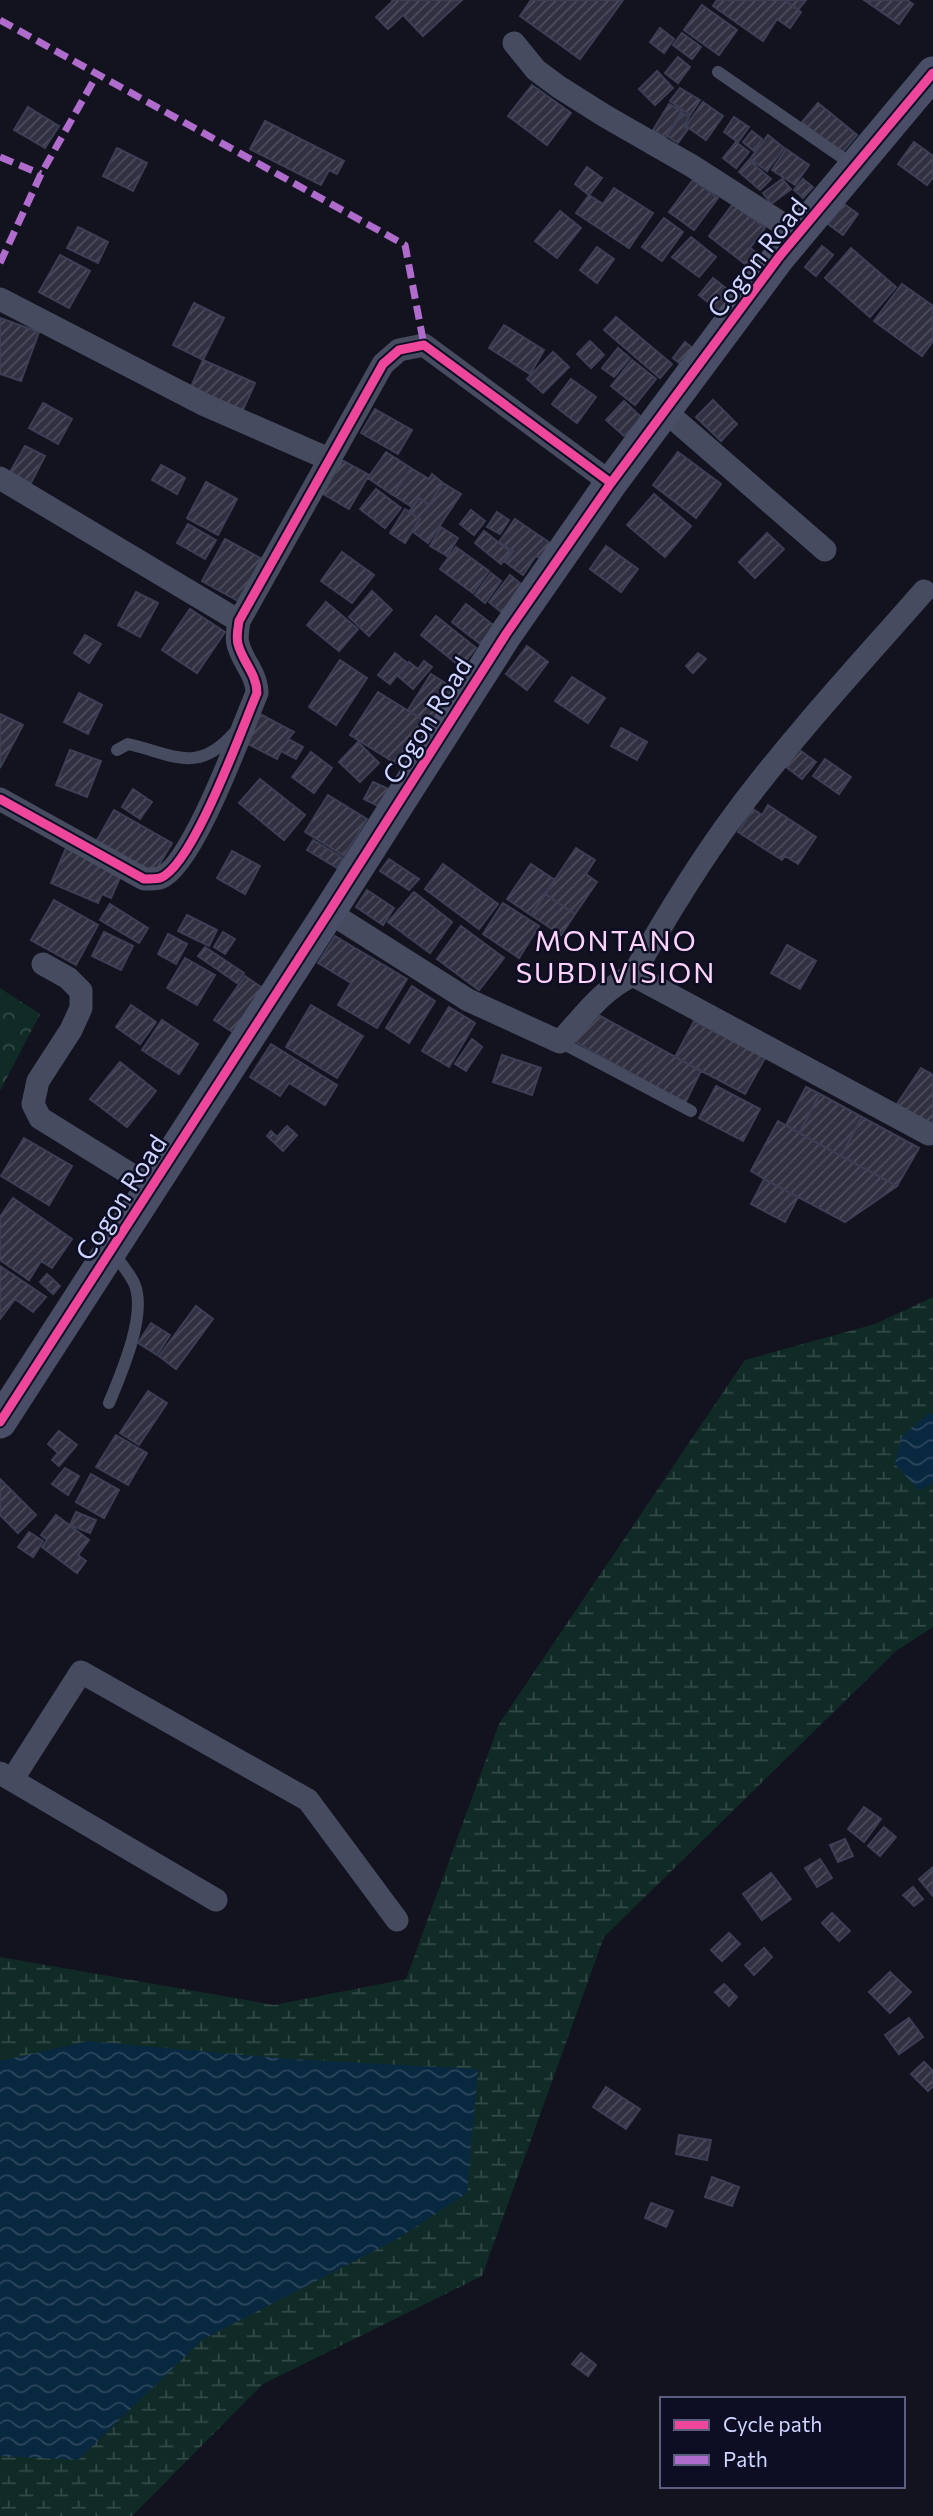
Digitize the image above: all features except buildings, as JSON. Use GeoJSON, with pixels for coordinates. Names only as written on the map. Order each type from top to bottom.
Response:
{"type":"FeatureCollection","features":[{"type":"Feature","properties":{"kind":"street"},"geometry":{"type":"LineString","coordinates":[[514,43],[536,70],[559,87],[692,166],[798,234]]}},
{"type":"Feature","properties":{"kind":"street","name":"Cogon Road"},"geometry":{"type":"LineString","coordinates":[[0,1422],[506,634],[611,483],[798,234],[931,79]]}},
{"type":"Feature","properties":{"kind":"street"},"geometry":{"type":"LineString","coordinates":[[0,299],[205,405],[331,460]]}},
{"type":"Feature","properties":{"kind":"street"},"geometry":{"type":"LineString","coordinates":[[0,799],[144,879],[161,878],[177,864],[210,807],[257,693],[257,684],[237,643],[239,621],[383,364],[399,350],[424,345],[611,483]]}},
{"type":"Feature","properties":{"kind":"street"},"geometry":{"type":"LineString","coordinates":[[665,411],[825,550]]}},
{"type":"Feature","properties":{"kind":"street"},"geometry":{"type":"LineString","coordinates":[[0,478],[239,621]]}},
{"type":"Feature","properties":{"kind":"street"},"geometry":{"type":"LineString","coordinates":[[329,912],[468,1000],[560,1042],[596,1000],[619,981],[633,975],[676,899],[735,814],[811,719],[924,591]]}},
{"type":"Feature","properties":{"kind":"street"},"geometry":{"type":"LineString","coordinates":[[43,964],[68,978],[81,991],[81,1008],[71,1030],[38,1081],[33,1104],[40,1118],[151,1187]]}},
{"type":"Feature","properties":{"kind":"street"},"geometry":{"type":"LineString","coordinates":[[633,975],[929,1134]]}},
{"type":"Feature","properties":{"kind":"street"},"geometry":{"type":"LineString","coordinates":[[216,1900],[6,1777],[81,1672],[308,1800],[397,1920]]}},
{"type":"Feature","properties":{"kind":"lane"},"geometry":{"type":"LineString","coordinates":[[718,72],[855,166]]}},
{"type":"Feature","properties":{"kind":"lane"},"geometry":{"type":"LineString","coordinates":[[117,750],[128,744],[167,756],[188,758],[209,755],[225,744],[245,721]]}},
{"type":"Feature","properties":{"kind":"lane"},"geometry":{"type":"LineString","coordinates":[[560,1042],[691,1111]]}},
{"type":"Feature","properties":{"kind":"lane"},"geometry":{"type":"LineString","coordinates":[[109,1404],[130,1352],[139,1303],[134,1284],[111,1249]]}},
{"type":"Feature","properties":{"kind":"green space"},"geometry":{"type":"Polygon","coordinates":[[[0,988],[40,1014],[0,1091],[0,988]]]}},
{"type":"Feature","properties":{"kind":"green space"},"geometry":{"type":"Polygon","coordinates":[[[933,1297],[933,1627],[896,1651],[604,1937],[482,2276],[263,2384],[132,2516],[0,2516],[0,1957],[274,2005],[406,1979],[499,1724],[745,1360],[875,1324],[933,1297]]]}},
{"type":"Feature","properties":{"kind":"water"},"geometry":{"type":"Polygon","coordinates":[[[933,1413],[933,1483],[919,1491],[895,1464],[902,1436],[928,1414],[933,1413]]]}},
{"type":"Feature","properties":{"kind":"water"},"geometry":{"type":"Polygon","coordinates":[[[88,2041],[290,2059],[478,2069],[467,2193],[397,2239],[202,2340],[78,2460],[0,2456],[0,2061],[88,2041]]]}},
{"type":"Feature","properties":{"kind":"marked path"},"geometry":{"type":"LineString","coordinates":[[0,20],[405,245],[424,345]]}},
{"type":"Feature","properties":{"kind":"marked path"},"geometry":{"type":"LineString","coordinates":[[0,263],[41,174],[98,73]]}},
{"type":"Feature","properties":{"kind":"marked path"},"geometry":{"type":"LineString","coordinates":[[0,157],[41,174]]}},
{"type":"Feature","properties":{"kind":"cycle path"},"geometry":{"type":"LineString","coordinates":[[0,1422],[506,634],[611,483],[779,257],[933,73]]}},
{"type":"Feature","properties":{"kind":"cycle path"},"geometry":{"type":"LineString","coordinates":[[0,799],[144,879],[160,878],[173,868],[187,849],[215,794],[257,693],[255,680],[238,644],[239,621],[383,364],[399,350],[424,345],[611,483]]}},
{"type":"Feature","properties":{"kind":"district","name":"MONTANO SUBDIVISION"},"geometry":{"type":"Point","coordinates":[616,956]}}]}
